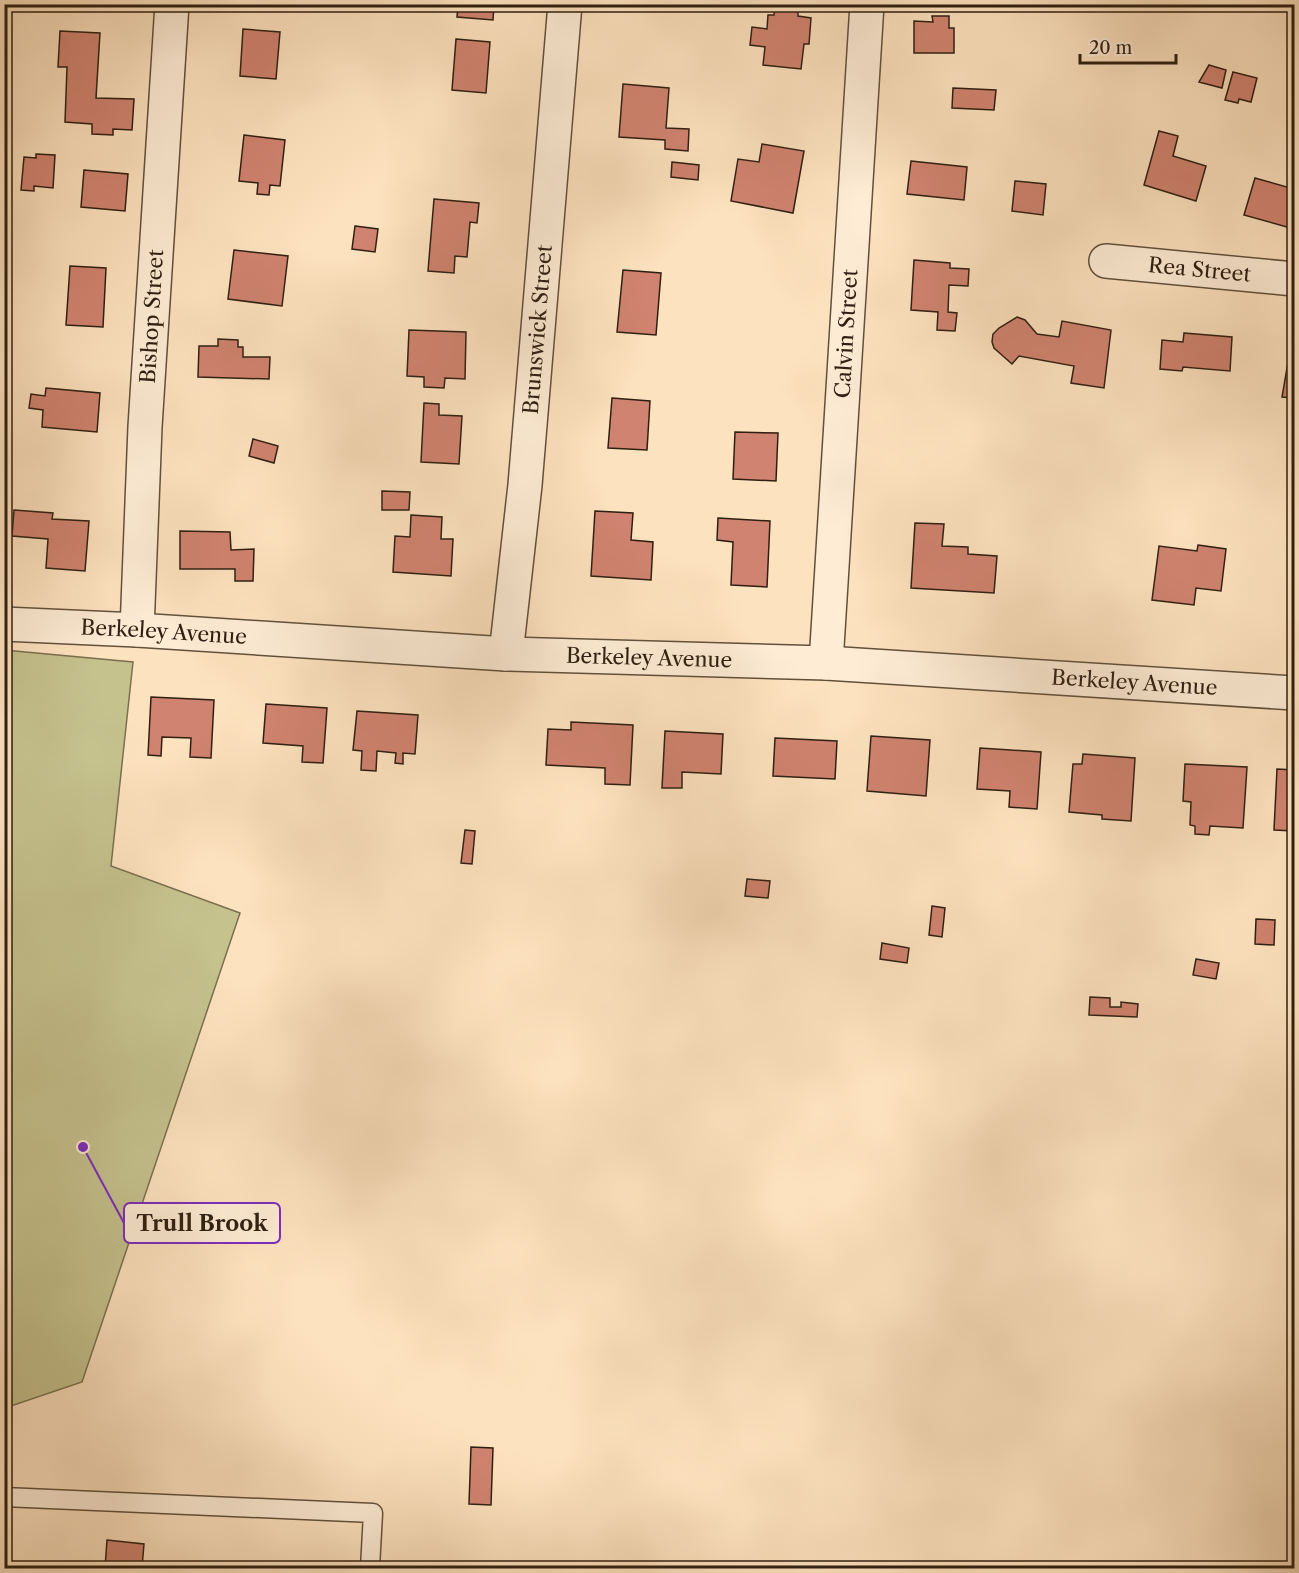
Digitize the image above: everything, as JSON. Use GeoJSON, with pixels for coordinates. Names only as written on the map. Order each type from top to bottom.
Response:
{"type":"FeatureCollection","features":[{"type":"Feature","properties":{"kind":"street","name":"Bishop Street"},"geometry":{"type":"LineString","coordinates":[[137,630],[145,427],[172,4]]}},
{"type":"Feature","properties":{"kind":"street","name":"Brunswick Street"},"geometry":{"type":"LineString","coordinates":[[506,654],[525,485],[565,4]]}},
{"type":"Feature","properties":{"kind":"street","name":"Calvin Street"},"geometry":{"type":"LineString","coordinates":[[826,663],[867,4]]}},
{"type":"Feature","properties":{"kind":"street","name":"Rea Street"},"geometry":{"type":"LineString","coordinates":[[1106,261],[1294,279]]}},
{"type":"Feature","properties":{"kind":"street","name":"Berkeley Avenue"},"geometry":{"type":"LineString","coordinates":[[4,624],[137,630],[506,654],[826,663],[1294,693]]}},
{"type":"Feature","properties":{"kind":"lane"},"geometry":{"type":"LineString","coordinates":[[4,1497],[373,1513],[370,1569]]}},
{"type":"Feature","properties":{"kind":"shaded area"},"geometry":{"type":"Polygon","coordinates":[[[4,650],[133,662],[111,866],[240,913],[82,1382],[5,1408],[4,650]]]}},
{"type":"Feature","properties":{"kind":"building"},"geometry":{"type":"Polygon","coordinates":[[[249,4],[285,4],[285,8],[248,7],[249,4]]]}},
{"type":"Feature","properties":{"kind":"building"},"geometry":{"type":"Polygon","coordinates":[[[458,4],[494,4],[493,20],[457,17],[458,4]]]}},
{"type":"Feature","properties":{"kind":"building"},"geometry":{"type":"Polygon","coordinates":[[[775,4],[798,5],[798,16],[811,18],[809,44],[804,44],[801,69],[763,65],[765,47],[750,45],[752,27],[767,29],[768,15],[774,15],[775,4]]]}},
{"type":"Feature","properties":{"kind":"building"},"geometry":{"type":"Polygon","coordinates":[[[932,16],[949,16],[949,28],[954,28],[954,53],[914,53],[914,21],[933,22],[932,16]]]}},
{"type":"Feature","properties":{"kind":"building"},"geometry":{"type":"Polygon","coordinates":[[[243,29],[280,32],[276,79],[240,76],[243,29]]]}},
{"type":"Feature","properties":{"kind":"building"},"geometry":{"type":"Polygon","coordinates":[[[60,31],[100,33],[96,98],[134,99],[132,130],[113,129],[113,135],[92,134],[92,124],[65,122],[67,67],[58,67],[60,31]]]}},
{"type":"Feature","properties":{"kind":"building"},"geometry":{"type":"Polygon","coordinates":[[[456,39],[490,42],[486,93],[452,90],[456,39]]]}},
{"type":"Feature","properties":{"kind":"building"},"geometry":{"type":"Polygon","coordinates":[[[1209,65],[1226,70],[1222,88],[1199,82],[1209,65]]]}},
{"type":"Feature","properties":{"kind":"building"},"geometry":{"type":"Polygon","coordinates":[[[1233,72],[1257,78],[1251,102],[1239,99],[1238,103],[1225,100],[1233,72]]]}},
{"type":"Feature","properties":{"kind":"building"},"geometry":{"type":"Polygon","coordinates":[[[623,84],[669,88],[666,128],[689,129],[688,151],[665,149],[665,140],[619,137],[623,84]]]}},
{"type":"Feature","properties":{"kind":"building"},"geometry":{"type":"Polygon","coordinates":[[[953,88],[996,90],[994,110],[952,108],[953,88]]]}},
{"type":"Feature","properties":{"kind":"building"},"geometry":{"type":"Polygon","coordinates":[[[1159,131],[1178,136],[1173,156],[1206,166],[1196,201],[1144,185],[1159,131]]]}},
{"type":"Feature","properties":{"kind":"building"},"geometry":{"type":"Polygon","coordinates":[[[244,135],[285,140],[280,186],[270,185],[269,195],[257,194],[258,183],[239,181],[244,135]]]}},
{"type":"Feature","properties":{"kind":"building"},"geometry":{"type":"Polygon","coordinates":[[[762,144],[804,151],[793,213],[731,201],[738,159],[759,162],[762,144]]]}},
{"type":"Feature","properties":{"kind":"building"},"geometry":{"type":"Polygon","coordinates":[[[36,154],[55,155],[53,188],[34,186],[34,191],[21,190],[24,157],[36,158],[36,154]]]}},
{"type":"Feature","properties":{"kind":"building"},"geometry":{"type":"Polygon","coordinates":[[[911,161],[967,167],[964,200],[907,194],[911,161]]]}},
{"type":"Feature","properties":{"kind":"building"},"geometry":{"type":"Polygon","coordinates":[[[672,162],[699,165],[698,180],[671,177],[672,162]]]}},
{"type":"Feature","properties":{"kind":"building"},"geometry":{"type":"Polygon","coordinates":[[[84,170],[128,174],[125,211],[81,207],[84,170]]]}},
{"type":"Feature","properties":{"kind":"building"},"geometry":{"type":"Polygon","coordinates":[[[1255,178],[1294,189],[1294,229],[1244,215],[1255,178]]]}},
{"type":"Feature","properties":{"kind":"building"},"geometry":{"type":"Polygon","coordinates":[[[1015,181],[1046,184],[1043,215],[1012,211],[1015,181]]]}},
{"type":"Feature","properties":{"kind":"building"},"geometry":{"type":"Polygon","coordinates":[[[434,199],[479,203],[477,223],[470,222],[467,257],[455,256],[454,273],[428,271],[434,199]]]}},
{"type":"Feature","properties":{"kind":"building"},"geometry":{"type":"Polygon","coordinates":[[[355,226],[378,229],[375,252],[352,249],[355,226]]]}},
{"type":"Feature","properties":{"kind":"building"},"geometry":{"type":"Polygon","coordinates":[[[234,250],[288,256],[282,306],[228,299],[234,250]]]}},
{"type":"Feature","properties":{"kind":"building"},"geometry":{"type":"Polygon","coordinates":[[[914,260],[950,263],[950,268],[969,269],[968,286],[949,285],[948,312],[957,313],[955,331],[937,330],[938,312],[911,310],[914,260]]]}},
{"type":"Feature","properties":{"kind":"building"},"geometry":{"type":"Polygon","coordinates":[[[70,266],[106,268],[103,327],[66,325],[70,266]]]}},
{"type":"Feature","properties":{"kind":"building"},"geometry":{"type":"Polygon","coordinates":[[[623,270],[661,273],[656,335],[617,332],[623,270]]]}},
{"type":"Feature","properties":{"kind":"building"},"geometry":{"type":"Polygon","coordinates":[[[1017,317],[1025,320],[1037,334],[1059,337],[1062,321],[1111,330],[1104,388],[1071,383],[1074,366],[1019,356],[1012,364],[994,348],[992,342],[993,334],[999,328],[1017,317]]]}},
{"type":"Feature","properties":{"kind":"building"},"geometry":{"type":"Polygon","coordinates":[[[409,330],[466,332],[465,379],[445,378],[444,388],[424,387],[424,377],[407,376],[409,330]]]}},
{"type":"Feature","properties":{"kind":"building"},"geometry":{"type":"Polygon","coordinates":[[[1184,333],[1232,337],[1230,371],[1183,367],[1182,371],[1160,369],[1162,340],[1183,342],[1184,333]]]}},
{"type":"Feature","properties":{"kind":"building"},"geometry":{"type":"Polygon","coordinates":[[[218,339],[238,340],[238,347],[243,347],[243,357],[270,357],[269,379],[198,377],[199,346],[218,346],[218,339]]]}},
{"type":"Feature","properties":{"kind":"building"},"geometry":{"type":"Polygon","coordinates":[[[1288,362],[1294,363],[1294,398],[1282,397],[1288,362]]]}},
{"type":"Feature","properties":{"kind":"building"},"geometry":{"type":"Polygon","coordinates":[[[46,388],[100,393],[97,432],[42,427],[43,410],[29,408],[31,394],[45,396],[46,388]]]}},
{"type":"Feature","properties":{"kind":"building"},"geometry":{"type":"Polygon","coordinates":[[[612,398],[650,401],[647,450],[608,448],[612,398]]]}},
{"type":"Feature","properties":{"kind":"building"},"geometry":{"type":"Polygon","coordinates":[[[424,403],[439,404],[439,415],[462,416],[459,464],[421,462],[424,403]]]}},
{"type":"Feature","properties":{"kind":"building"},"geometry":{"type":"Polygon","coordinates":[[[735,432],[778,433],[776,481],[733,479],[735,432]]]}},
{"type":"Feature","properties":{"kind":"building"},"geometry":{"type":"Polygon","coordinates":[[[253,439],[278,446],[274,463],[249,456],[253,439]]]}},
{"type":"Feature","properties":{"kind":"building"},"geometry":{"type":"Polygon","coordinates":[[[382,491],[410,492],[409,510],[382,510],[382,491]]]}},
{"type":"Feature","properties":{"kind":"building"},"geometry":{"type":"Polygon","coordinates":[[[14,510],[53,513],[52,519],[89,521],[85,571],[46,568],[48,539],[12,536],[14,510]]]}},
{"type":"Feature","properties":{"kind":"building"},"geometry":{"type":"Polygon","coordinates":[[[595,511],[633,513],[631,540],[653,542],[651,580],[591,576],[595,511]]]}},
{"type":"Feature","properties":{"kind":"building"},"geometry":{"type":"Polygon","coordinates":[[[411,515],[442,517],[441,539],[453,539],[451,576],[393,572],[395,536],[410,537],[411,515]]]}},
{"type":"Feature","properties":{"kind":"building"},"geometry":{"type":"Polygon","coordinates":[[[718,518],[770,521],[767,587],[731,585],[733,542],[717,540],[718,518]]]}},
{"type":"Feature","properties":{"kind":"building"},"geometry":{"type":"Polygon","coordinates":[[[915,523],[944,524],[942,546],[968,547],[968,554],[997,556],[994,593],[911,588],[915,523]]]}},
{"type":"Feature","properties":{"kind":"building"},"geometry":{"type":"Polygon","coordinates":[[[180,531],[230,532],[231,550],[254,549],[253,581],[235,581],[235,569],[180,569],[180,531]]]}},
{"type":"Feature","properties":{"kind":"building"},"geometry":{"type":"Polygon","coordinates":[[[1198,545],[1226,549],[1221,591],[1196,588],[1194,605],[1152,600],[1159,546],[1197,551],[1198,545]]]}},
{"type":"Feature","properties":{"kind":"building"},"geometry":{"type":"Polygon","coordinates":[[[151,697],[214,700],[211,758],[190,757],[191,738],[162,737],[161,756],[148,755],[151,697]]]}},
{"type":"Feature","properties":{"kind":"building"},"geometry":{"type":"Polygon","coordinates":[[[266,704],[327,708],[323,763],[302,762],[303,746],[263,743],[266,704]]]}},
{"type":"Feature","properties":{"kind":"building"},"geometry":{"type":"Polygon","coordinates":[[[357,711],[418,715],[415,754],[403,753],[403,764],[395,763],[396,753],[377,751],[376,771],[361,770],[362,751],[353,750],[357,711]]]}},
{"type":"Feature","properties":{"kind":"building"},"geometry":{"type":"Polygon","coordinates":[[[571,722],[633,725],[630,785],[605,784],[605,768],[546,765],[548,729],[571,730],[571,722]]]}},
{"type":"Feature","properties":{"kind":"building"},"geometry":{"type":"Polygon","coordinates":[[[665,731],[723,734],[721,774],[682,772],[682,788],[662,788],[665,731]]]}},
{"type":"Feature","properties":{"kind":"building"},"geometry":{"type":"Polygon","coordinates":[[[871,736],[930,740],[926,796],[867,791],[871,736]]]}},
{"type":"Feature","properties":{"kind":"building"},"geometry":{"type":"Polygon","coordinates":[[[775,738],[837,741],[835,779],[773,776],[775,738]]]}},
{"type":"Feature","properties":{"kind":"building"},"geometry":{"type":"Polygon","coordinates":[[[980,748],[1041,752],[1037,809],[1009,807],[1010,791],[977,789],[980,748]]]}},
{"type":"Feature","properties":{"kind":"building"},"geometry":{"type":"Polygon","coordinates":[[[1083,754],[1135,758],[1131,821],[1102,819],[1102,815],[1069,812],[1073,764],[1082,764],[1083,754]]]}},
{"type":"Feature","properties":{"kind":"building"},"geometry":{"type":"Polygon","coordinates":[[[1185,764],[1247,767],[1243,828],[1210,826],[1209,835],[1195,834],[1195,826],[1190,825],[1191,802],[1183,801],[1185,764]]]}},
{"type":"Feature","properties":{"kind":"building"},"geometry":{"type":"Polygon","coordinates":[[[1277,769],[1294,770],[1294,831],[1274,830],[1277,769]]]}},
{"type":"Feature","properties":{"kind":"building"},"geometry":{"type":"Polygon","coordinates":[[[465,830],[475,831],[472,864],[461,863],[465,830]]]}},
{"type":"Feature","properties":{"kind":"building"},"geometry":{"type":"Polygon","coordinates":[[[747,879],[770,881],[768,898],[745,896],[747,879]]]}},
{"type":"Feature","properties":{"kind":"building"},"geometry":{"type":"Polygon","coordinates":[[[932,906],[945,908],[942,937],[929,935],[932,906]]]}},
{"type":"Feature","properties":{"kind":"building"},"geometry":{"type":"Polygon","coordinates":[[[1256,919],[1275,920],[1274,945],[1255,944],[1256,919]]]}},
{"type":"Feature","properties":{"kind":"building"},"geometry":{"type":"Polygon","coordinates":[[[882,943],[909,948],[907,963],[880,959],[882,943]]]}},
{"type":"Feature","properties":{"kind":"building"},"geometry":{"type":"Polygon","coordinates":[[[1196,959],[1219,963],[1216,979],[1193,975],[1196,959]]]}},
{"type":"Feature","properties":{"kind":"building"},"geometry":{"type":"Polygon","coordinates":[[[1090,997],[1110,998],[1110,1007],[1121,1007],[1121,1002],[1138,1004],[1137,1017],[1089,1015],[1090,997]]]}},
{"type":"Feature","properties":{"kind":"building"},"geometry":{"type":"Polygon","coordinates":[[[471,1447],[493,1448],[491,1505],[469,1504],[471,1447]]]}},
{"type":"Feature","properties":{"kind":"building"},"geometry":{"type":"Polygon","coordinates":[[[107,1540],[144,1544],[142,1568],[105,1568],[107,1540]]]}},
{"type":"Feature","properties":{"kind":"place","name":"Trull Brook"},"geometry":{"type":"Point","coordinates":[83,1147]}}]}
